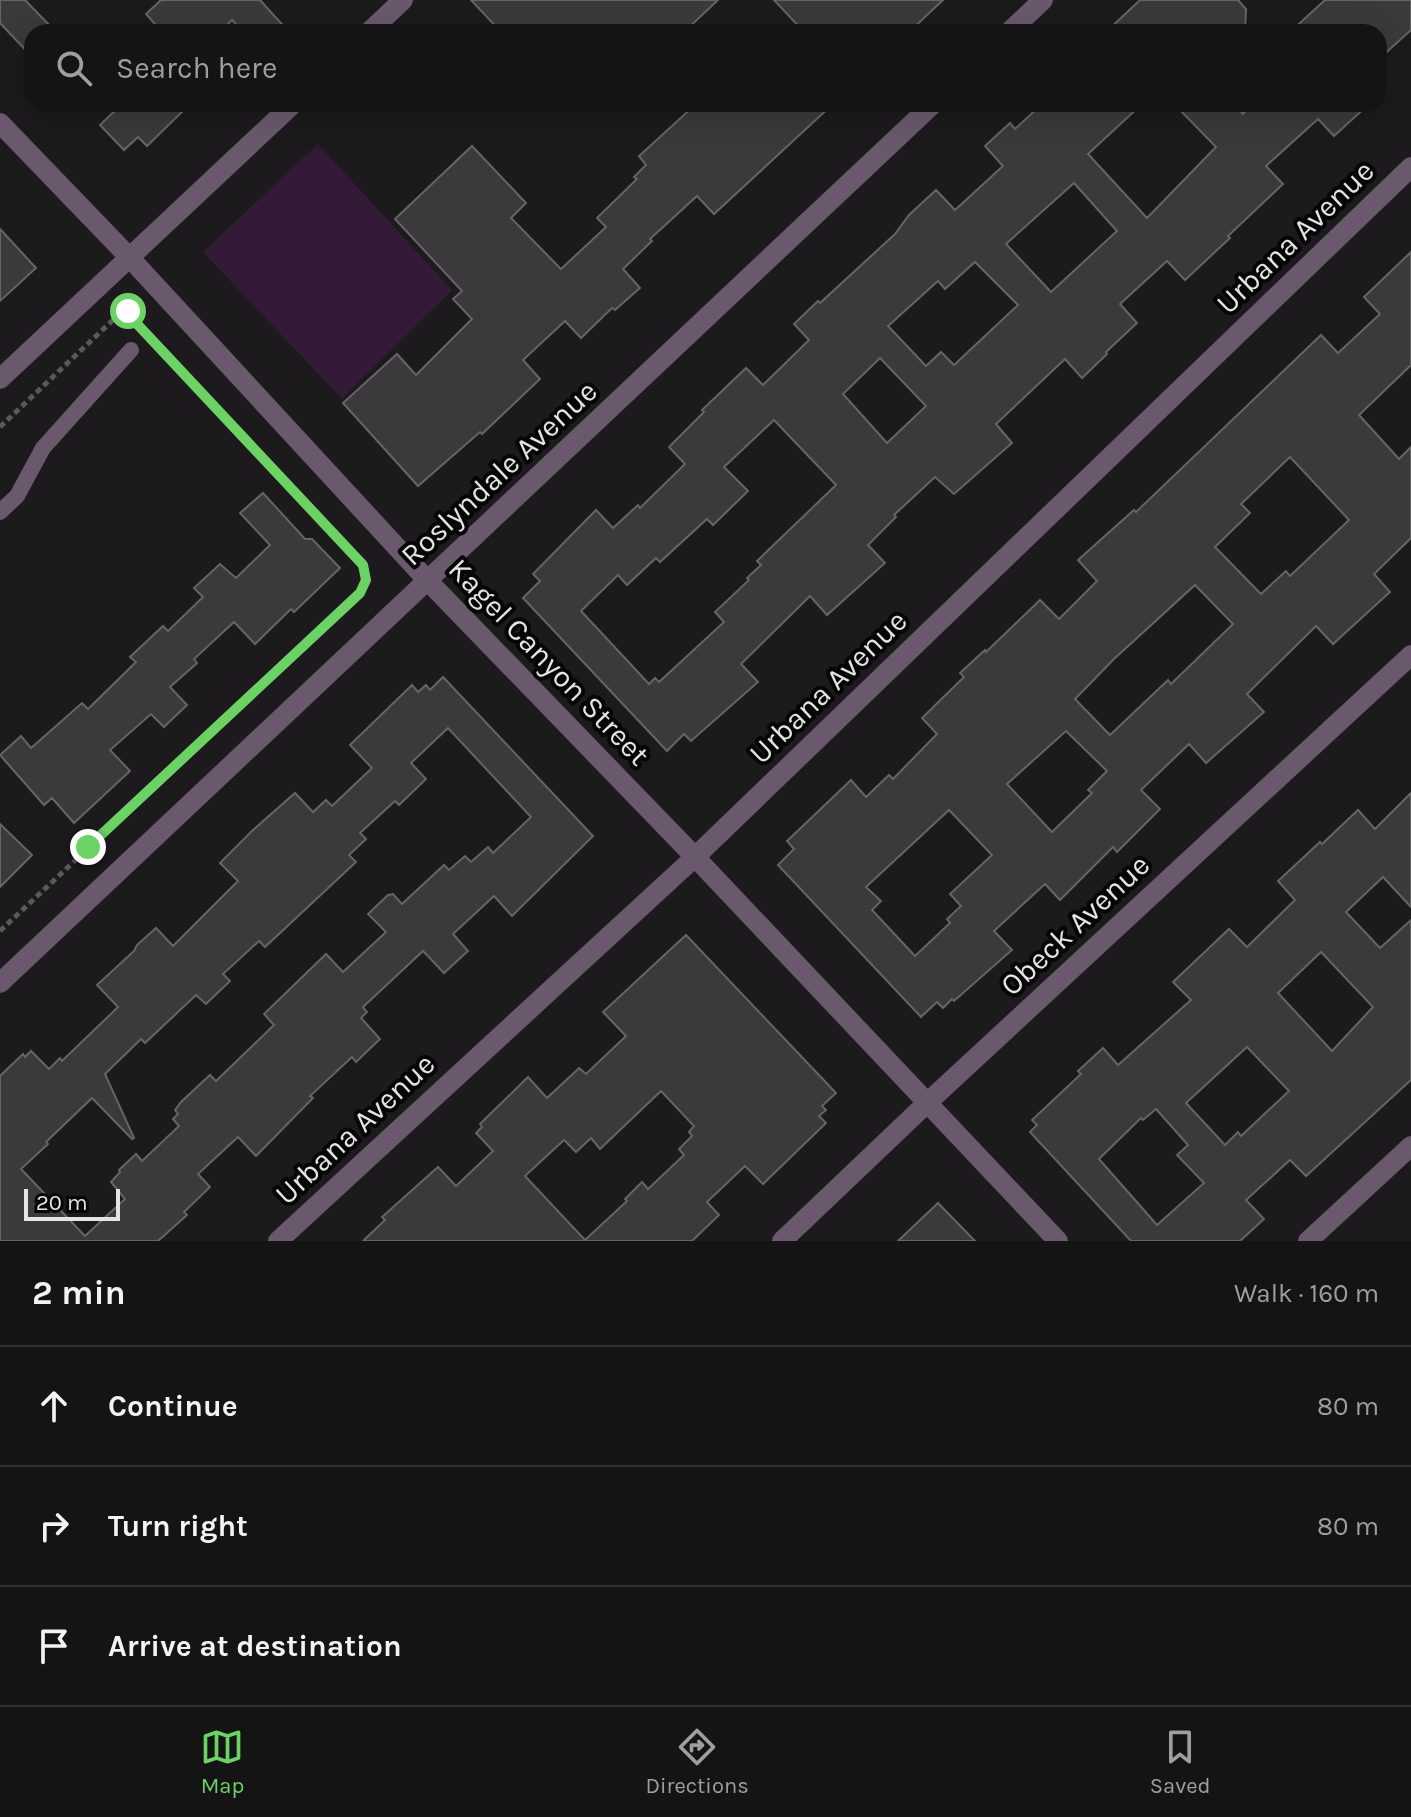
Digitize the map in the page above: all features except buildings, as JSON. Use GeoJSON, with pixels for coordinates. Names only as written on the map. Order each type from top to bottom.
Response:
{"type":"FeatureCollection","features":[{"type":"Feature","properties":{"kind":"street"},"geometry":{"type":"LineString","coordinates":[[378,24],[403,0]]}},
{"type":"Feature","properties":{"kind":"street"},"geometry":{"type":"LineString","coordinates":[[1018,24],[1043,0]]}},
{"type":"Feature","properties":{"kind":"street"},"geometry":{"type":"LineString","coordinates":[[0,379],[285,112]]}},
{"type":"Feature","properties":{"kind":"street","name":"Roslyndale Avenue"},"geometry":{"type":"LineString","coordinates":[[0,983],[925,112]]}},
{"type":"Feature","properties":{"kind":"street","name":"Kagel Canyon Street"},"geometry":{"type":"LineString","coordinates":[[0,123],[130,258],[428,581],[695,857],[1058,1241]]}},
{"type":"Feature","properties":{"kind":"street","name":"Urbana Avenue"},"geometry":{"type":"LineString","coordinates":[[278,1241],[695,857],[1411,167]]}},
{"type":"Feature","properties":{"kind":"street","name":"Obeck Avenue"},"geometry":{"type":"LineString","coordinates":[[782,1241],[1411,655]]}},
{"type":"Feature","properties":{"kind":"street"},"geometry":{"type":"LineString","coordinates":[[1308,1241],[1411,1146]]}},
{"type":"Feature","properties":{"kind":"lane"},"geometry":{"type":"LineString","coordinates":[[0,512],[17,496],[43,448],[131,350]]}},
{"type":"Feature","properties":{"kind":"path"},"geometry":{"type":"LineString","coordinates":[[0,427],[114,319],[128,311],[363,565],[366,580],[360,593],[0,931]]}},
{"type":"Feature","properties":{"kind":"shaded area"},"geometry":{"type":"Polygon","coordinates":[[[318,144],[452,290],[342,399],[203,252],[318,144]]]}},
{"type":"Feature","properties":{"kind":"route"},"geometry":{"type":"LineString","coordinates":[[88,847],[360,593],[366,580],[363,565],[128,311]]}}]}
